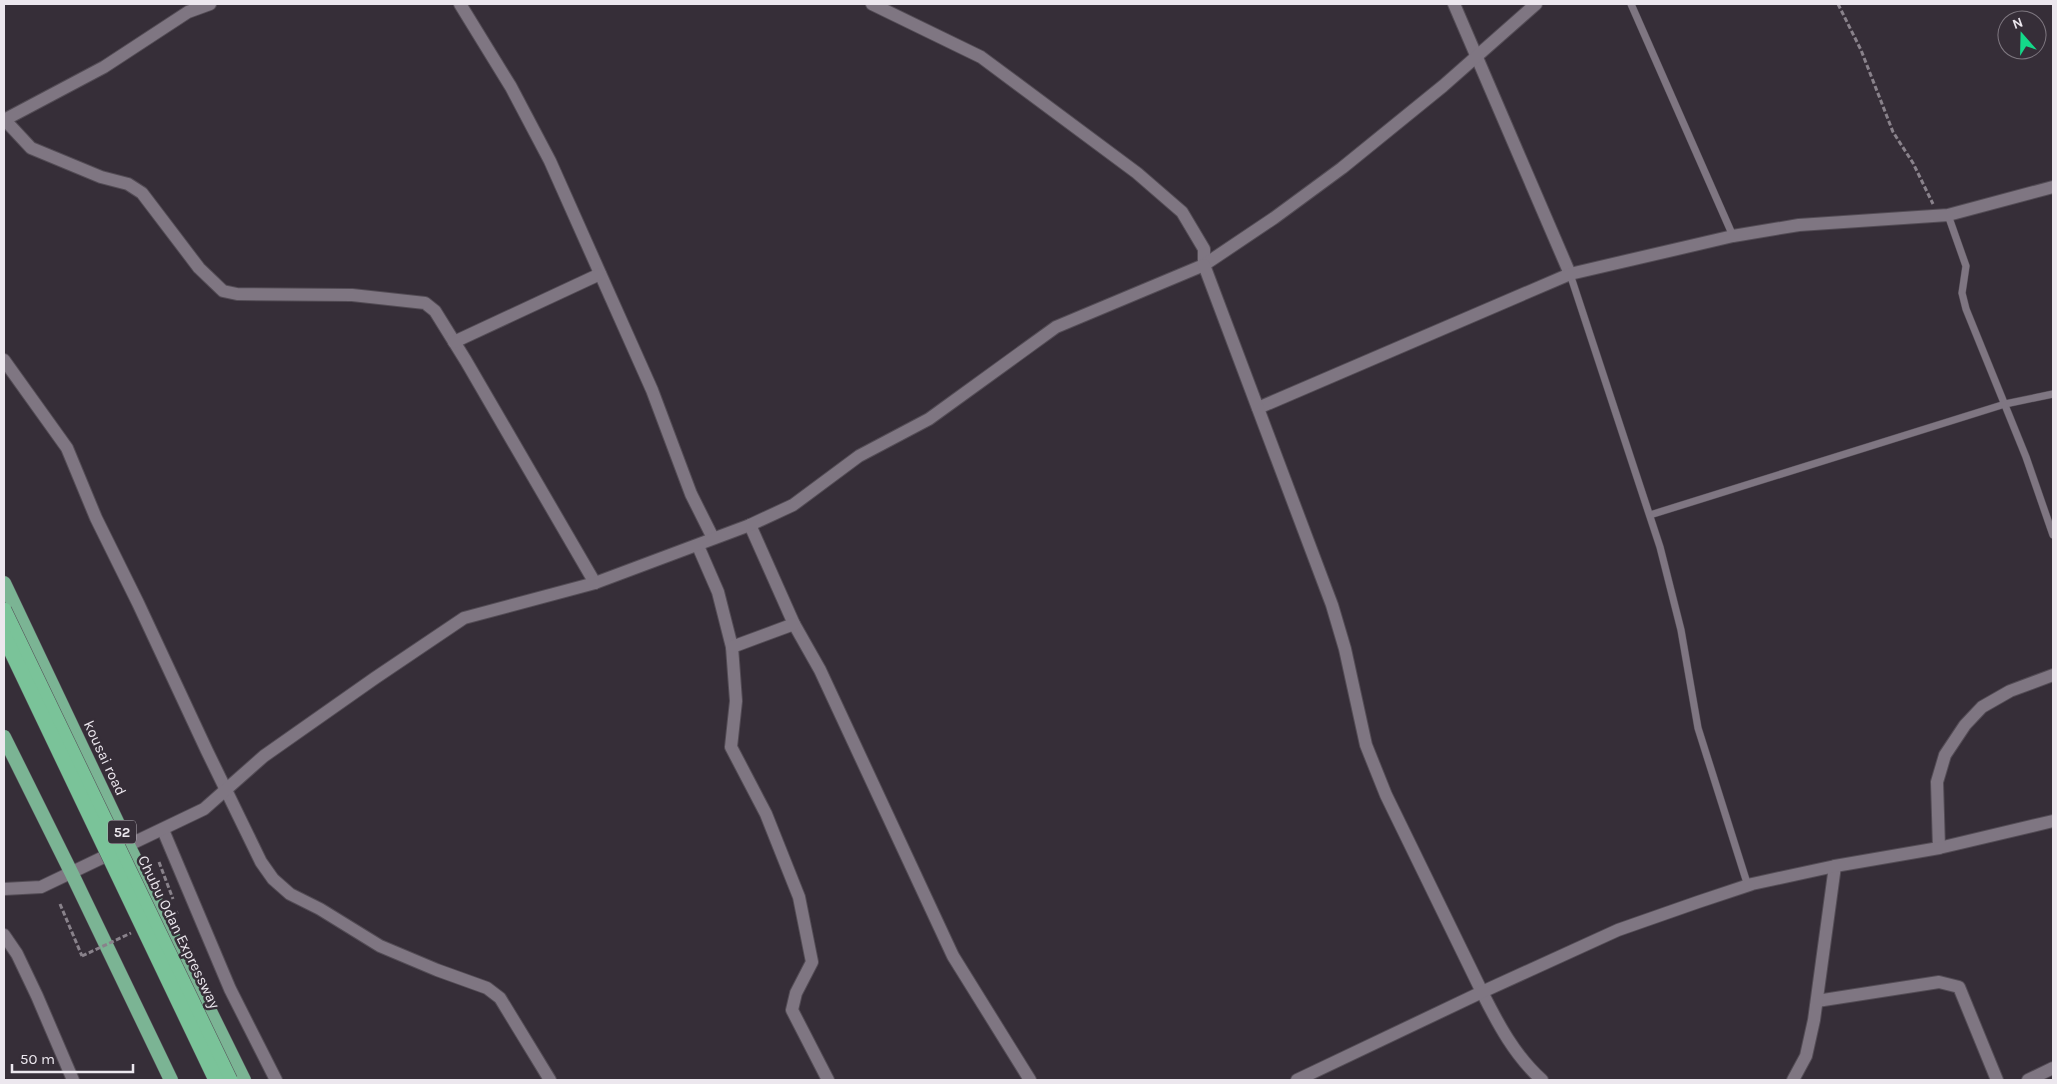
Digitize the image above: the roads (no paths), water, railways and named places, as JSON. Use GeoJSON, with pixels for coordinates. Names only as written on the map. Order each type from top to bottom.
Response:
{"type":"FeatureCollection","features":[{"type":"Feature","properties":{"kind":"highway","name":"kousai road"},"geometry":{"type":"LineString","coordinates":[[4,583],[128,845],[244,1080]]}},
{"type":"Feature","properties":{"kind":"highway","name":"Chubu Odan Expressway"},"geometry":{"type":"LineString","coordinates":[[4,610],[230,1080]]}},
{"type":"Feature","properties":{"kind":"highway","name":"Chubu Odan Expressway"},"geometry":{"type":"LineString","coordinates":[[4,636],[216,1080]]}},
{"type":"Feature","properties":{"kind":"highway"},"geometry":{"type":"LineString","coordinates":[[4,737],[171,1080]]}},
{"type":"Feature","properties":{"kind":"street"},"geometry":{"type":"LineString","coordinates":[[210,4],[188,12],[104,67],[4,119],[31,148],[101,177],[128,184],[142,193],[199,268],[223,291],[238,294],[352,295],[425,303],[435,311],[454,342],[595,583]]}},
{"type":"Feature","properties":{"kind":"street"},"geometry":{"type":"LineString","coordinates":[[460,4],[511,87],[550,161],[652,390],[691,494],[713,538]]}},
{"type":"Feature","properties":{"kind":"street"},"geometry":{"type":"LineString","coordinates":[[872,4],[981,57],[1136,173],[1182,212],[1204,248],[1204,265],[1332,605],[1345,649],[1366,745],[1386,795],[1502,1031],[1526,1066],[1542,1080]]}},
{"type":"Feature","properties":{"kind":"street"},"geometry":{"type":"LineString","coordinates":[[1454,4],[1570,274]]}},
{"type":"Feature","properties":{"kind":"street"},"geometry":{"type":"LineString","coordinates":[[4,889],[42,887],[204,809],[264,756],[464,618],[595,583],[698,546],[793,505],[859,456],[928,419],[1056,327],[1204,265],[1274,218],[1342,168],[1536,4]]}},
{"type":"Feature","properties":{"kind":"street"},"geometry":{"type":"LineString","coordinates":[[1258,408],[1570,274],[1733,236],[1799,225],[1944,215],[2053,187]]}},
{"type":"Feature","properties":{"kind":"street"},"geometry":{"type":"LineString","coordinates":[[454,342],[600,274]]}},
{"type":"Feature","properties":{"kind":"street"},"geometry":{"type":"LineString","coordinates":[[4,360],[67,448],[96,518],[261,862],[273,880],[290,894],[320,909],[380,946],[437,970],[487,988],[500,998],[550,1080]]}},
{"type":"Feature","properties":{"kind":"street"},"geometry":{"type":"LineString","coordinates":[[750,525],[794,624],[820,670],[953,956],[1030,1080]]}},
{"type":"Feature","properties":{"kind":"street"},"geometry":{"type":"LineString","coordinates":[[698,546],[718,592],[732,647],[736,701],[732,747],[766,814],[799,897],[812,962],[796,993],[792,1010],[828,1080]]}},
{"type":"Feature","properties":{"kind":"street"},"geometry":{"type":"LineString","coordinates":[[732,647],[794,624]]}},
{"type":"Feature","properties":{"kind":"street"},"geometry":{"type":"LineString","coordinates":[[1939,848],[1937,782],[1945,755],[1965,726],[1982,707],[2010,691],[2053,675]]}},
{"type":"Feature","properties":{"kind":"street"},"geometry":{"type":"LineString","coordinates":[[1297,1080],[1618,930],[1748,886],[1835,866],[1939,848],[2053,821]]}},
{"type":"Feature","properties":{"kind":"street"},"geometry":{"type":"LineString","coordinates":[[162,830],[230,989],[276,1080]]}},
{"type":"Feature","properties":{"kind":"street"},"geometry":{"type":"LineString","coordinates":[[1793,1080],[1806,1056],[1816,1001],[1835,866]]}},
{"type":"Feature","properties":{"kind":"street"},"geometry":{"type":"LineString","coordinates":[[4,935],[17,954],[37,996],[73,1080]]}},
{"type":"Feature","properties":{"kind":"street"},"geometry":{"type":"LineString","coordinates":[[1816,1001],[1939,982],[1959,987],[1997,1080]]}},
{"type":"Feature","properties":{"kind":"street"},"geometry":{"type":"LineString","coordinates":[[2028,1080],[2053,1068]]}},
{"type":"Feature","properties":{"kind":"lane"},"geometry":{"type":"LineString","coordinates":[[1631,4],[1733,236]]}},
{"type":"Feature","properties":{"kind":"lane"},"geometry":{"type":"LineString","coordinates":[[1944,215],[1966,266],[1962,293],[1966,309],[2026,457],[2053,535]]}},
{"type":"Feature","properties":{"kind":"lane"},"geometry":{"type":"LineString","coordinates":[[1570,274],[1660,546],[1681,630],[1698,728],[1748,886]]}},
{"type":"Feature","properties":{"kind":"lane"},"geometry":{"type":"LineString","coordinates":[[1650,515],[2005,404],[2053,394]]}}]}
